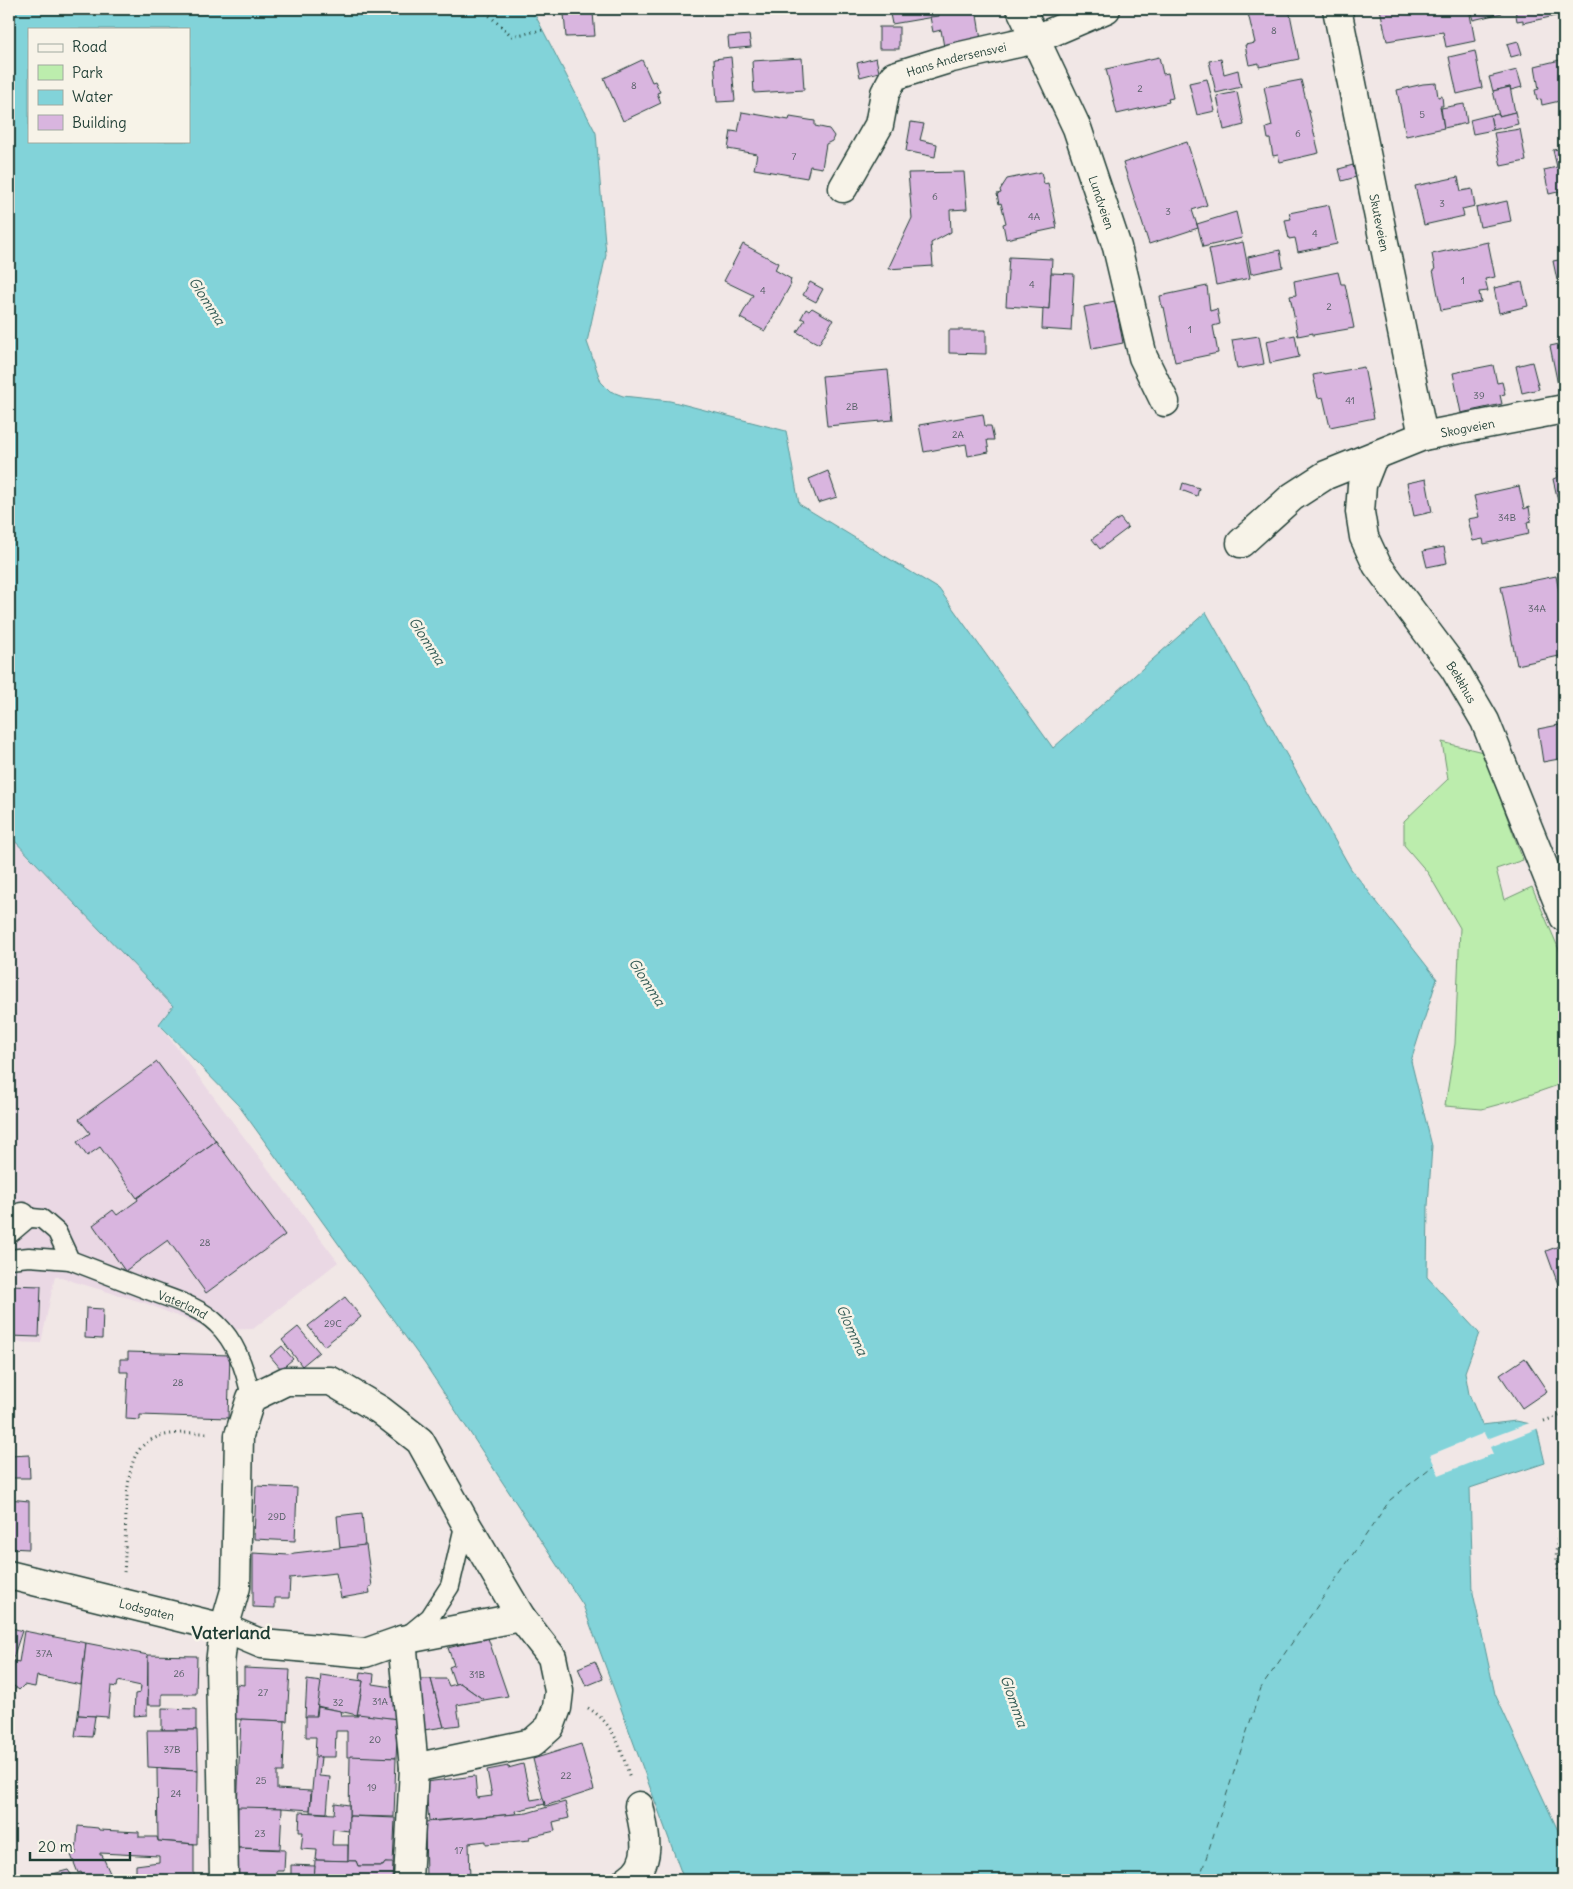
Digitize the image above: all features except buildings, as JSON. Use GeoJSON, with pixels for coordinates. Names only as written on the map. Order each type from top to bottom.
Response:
{"type":"FeatureCollection","features":[{"type":"Feature","properties":{"kind":"street","name":"Lundveien"},"geometry":{"type":"LineString","coordinates":[[1020,9],[1077,128],[1117,247],[1143,357],[1165,402]]}},
{"type":"Feature","properties":{"kind":"street","name":"Hans Andersensvei"},"geometry":{"type":"LineString","coordinates":[[843,188],[879,125],[885,94],[894,76],[952,58],[1036,39],[1106,9]]}},
{"type":"Feature","properties":{"kind":"street","name":"Skuteveien"},"geometry":{"type":"LineString","coordinates":[[1337,9],[1423,436]]}},
{"type":"Feature","properties":{"kind":"street","name":"Skogveien"},"geometry":{"type":"LineString","coordinates":[[1241,543],[1292,497],[1326,475],[1423,436],[1564,410]]}},
{"type":"Feature","properties":{"kind":"street","name":"Bekkhus"},"geometry":{"type":"LineString","coordinates":[[1373,457],[1362,485],[1360,512],[1364,537],[1377,565],[1454,668],[1486,721],[1564,917]]}},
{"type":"Feature","properties":{"kind":"street"},"geometry":{"type":"LineString","coordinates":[[224,1880],[220,1664],[224,1628],[236,1586],[239,1435],[251,1398],[286,1381],[331,1381],[380,1410],[420,1441],[465,1522],[521,1616],[552,1657],[559,1692],[557,1708],[550,1727],[532,1743],[414,1768]]}},
{"type":"Feature","properties":{"kind":"street","name":"Lodsgaten"},"geometry":{"type":"LineString","coordinates":[[9,1575],[224,1628],[262,1644],[365,1653],[402,1640],[521,1616]]}},
{"type":"Feature","properties":{"kind":"street"},"geometry":{"type":"LineString","coordinates":[[402,1640],[414,1768],[408,1880]]}},
{"type":"Feature","properties":{"kind":"street"},"geometry":{"type":"LineString","coordinates":[[626,1880],[638,1871],[647,1848],[639,1806]]}},
{"type":"Feature","properties":{"kind":"lane"},"geometry":{"type":"LineString","coordinates":[[15,1223],[42,1219],[57,1232],[70,1260]]}},
{"type":"Feature","properties":{"kind":"lane","name":"Vaterland"},"geometry":{"type":"LineString","coordinates":[[9,1259],[70,1260],[199,1311],[216,1323],[229,1338],[247,1374],[251,1398]]}},
{"type":"Feature","properties":{"kind":"lane"},"geometry":{"type":"LineString","coordinates":[[402,1640],[430,1617],[450,1586],[465,1522]]}},
{"type":"Feature","properties":{"kind":"path"},"geometry":{"type":"LineString","coordinates":[[482,9],[512,36],[543,30]]}},
{"type":"Feature","properties":{"kind":"path"},"geometry":{"type":"LineString","coordinates":[[1544,1422],[1564,1414]]}},
{"type":"Feature","properties":{"kind":"path"},"geometry":{"type":"LineString","coordinates":[[121,1603],[128,1480],[131,1464],[138,1450],[167,1434],[181,1432],[239,1435]]}},
{"type":"Feature","properties":{"kind":"path"},"geometry":{"type":"LineString","coordinates":[[1564,1500],[1556,1552],[1564,1622]]}},
{"type":"Feature","properties":{"kind":"path"},"geometry":{"type":"LineString","coordinates":[[559,1692],[592,1710],[604,1721],[618,1739],[639,1806]]}},
{"type":"Feature","properties":{"kind":"shaded area"},"geometry":{"type":"Polygon","coordinates":[[[9,835],[173,1006],[159,1024],[338,1262],[253,1329],[212,1330],[145,1303],[55,1276],[41,1343],[9,1342],[9,835]]]}},
{"type":"Feature","properties":{"kind":"green space"},"geometry":{"type":"Polygon","coordinates":[[[1442,742],[1483,752],[1523,860],[1496,869],[1504,900],[1532,887],[1564,961],[1564,1083],[1482,1109],[1445,1106],[1455,1044],[1460,928],[1428,873],[1404,845],[1404,821],[1448,779],[1442,742]]]}},
{"type":"Feature","properties":{"kind":"water","name":"Glomma"},"geometry":{"type":"Polygon","coordinates":[[[9,9],[532,9],[596,133],[606,255],[587,342],[601,382],[610,391],[623,396],[670,401],[786,431],[799,504],[939,589],[1053,748],[1206,612],[1351,869],[1437,979],[1411,1061],[1432,1146],[1428,1206],[1427,1277],[1479,1333],[1465,1372],[1469,1394],[1482,1425],[1516,1421],[1536,1425],[1545,1463],[1470,1488],[1473,1593],[1495,1694],[1564,1840],[1564,1880],[684,1880],[583,1605],[425,1364],[239,1106],[159,1024],[173,1006],[9,835],[9,9]]]}},
{"type":"Feature","properties":{"kind":"pier"},"geometry":{"type":"Polygon","coordinates":[[[1532,1422],[1537,1423],[1539,1428],[1490,1447],[1493,1454],[1439,1475],[1430,1455],[1484,1433],[1487,1439],[1532,1422]]]}},
{"type":"Feature","properties":{"kind":"ferry route"},"geometry":{"type":"LineString","coordinates":[[1199,1880],[1261,1688],[1390,1500],[1434,1465]]}},
{"type":"Feature","properties":{"kind":"district","name":"Vaterland"},"geometry":{"type":"Point","coordinates":[231,1632]}}]}
